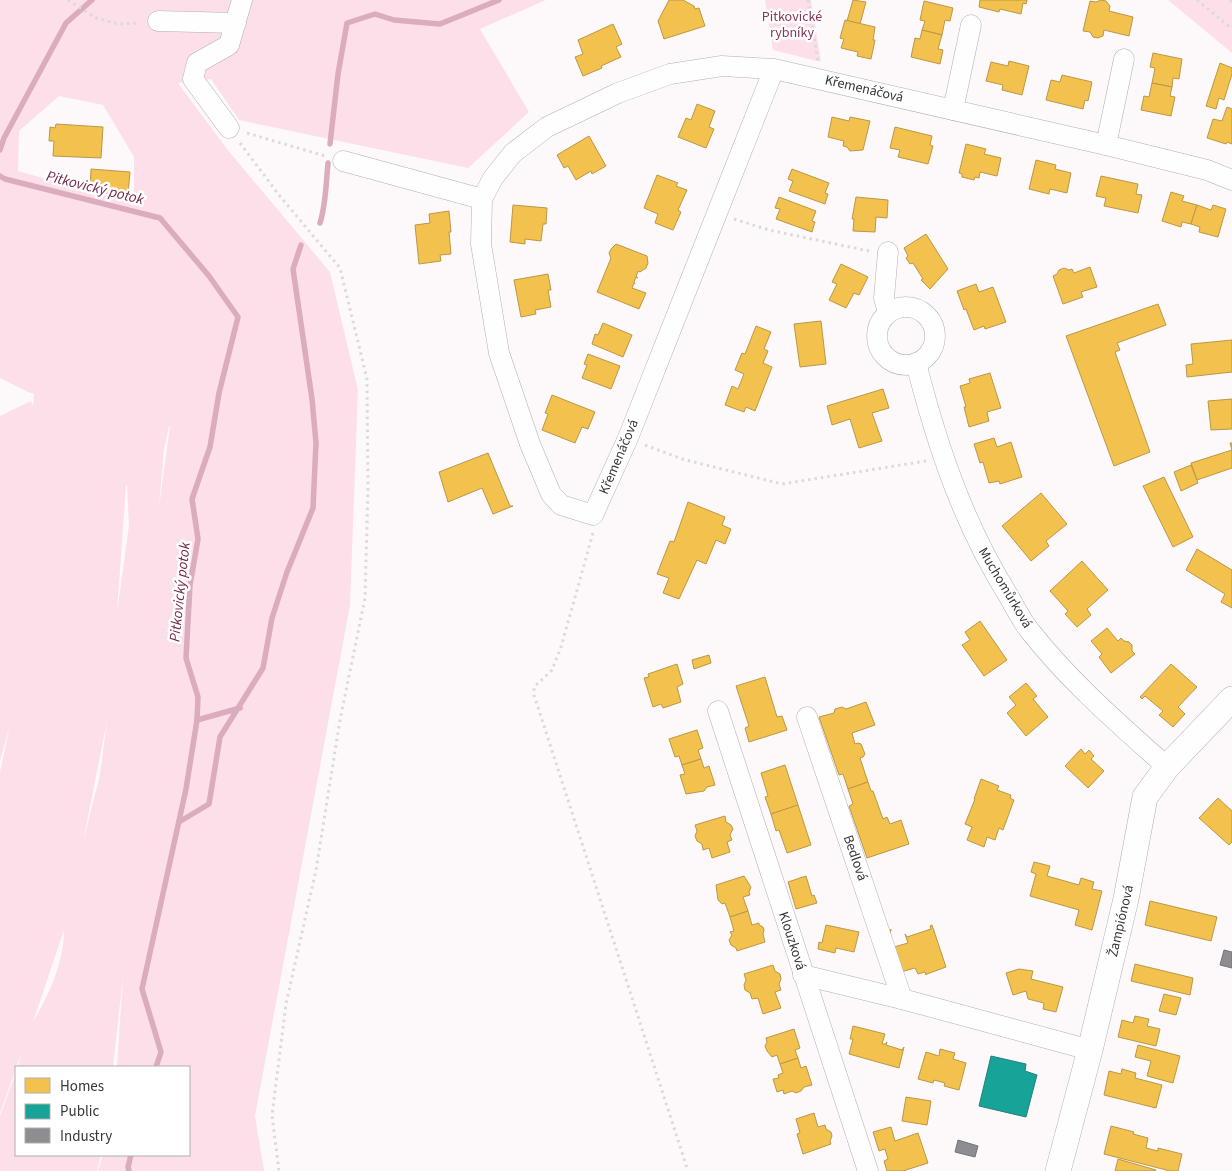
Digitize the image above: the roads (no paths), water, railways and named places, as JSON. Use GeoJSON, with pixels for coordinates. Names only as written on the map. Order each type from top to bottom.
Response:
{"type":"FeatureCollection","features":[{"type":"Feature","properties":{"kind":"street"},"geometry":{"type":"LineString","coordinates":[[229,128],[193,79],[197,62],[229,45],[242,0]]}},
{"type":"Feature","properties":{"kind":"street"},"geometry":{"type":"LineString","coordinates":[[158,21],[236,23]]}},
{"type":"Feature","properties":{"kind":"street"},"geometry":{"type":"LineString","coordinates":[[953,110],[971,25]]}},
{"type":"Feature","properties":{"kind":"street"},"geometry":{"type":"LineString","coordinates":[[1106,145],[1124,59]]}},
{"type":"Feature","properties":{"kind":"street","name":"Křemenáčová"},"geometry":{"type":"LineString","coordinates":[[774,69],[628,438],[594,515],[561,505],[551,494],[530,444],[499,353],[481,244],[482,199],[493,178],[513,153],[547,127],[618,93],[670,74],[722,66],[774,69],[1106,145],[1207,170],[1232,180]]}},
{"type":"Feature","properties":{"kind":"street"},"geometry":{"type":"LineString","coordinates":[[343,161],[482,199]]}},
{"type":"Feature","properties":{"kind":"street"},"geometry":{"type":"LineString","coordinates":[[888,253],[884,298],[888,312]]}},
{"type":"Feature","properties":{"kind":"street"},"geometry":{"type":"LineString","coordinates":[[901,307],[916,308],[927,316],[934,329],[934,343],[928,355],[916,363],[902,365],[890,360],[880,350],[876,336],[880,323],[888,312],[901,307]]}},
{"type":"Feature","properties":{"kind":"street","name":"Muchomůrková"},"geometry":{"type":"LineString","coordinates":[[916,363],[943,458],[965,516],[989,565],[1029,630],[1081,689],[1167,767]]}},
{"type":"Feature","properties":{"kind":"street","name":"Žampiónová"},"geometry":{"type":"LineString","coordinates":[[1058,1171],[1090,1050],[1126,899],[1145,797],[1167,767],[1232,699]]}},
{"type":"Feature","properties":{"kind":"street","name":"Klouzková"},"geometry":{"type":"LineString","coordinates":[[718,711],[868,1171]]}},
{"type":"Feature","properties":{"kind":"street","name":"Bedlová"},"geometry":{"type":"LineString","coordinates":[[807,717],[902,999]]}},
{"type":"Feature","properties":{"kind":"street"},"geometry":{"type":"LineString","coordinates":[[804,975],[902,999],[1090,1050]]}},
{"type":"Feature","properties":{"kind":"waterway","name":"Pitkovický potok"},"geometry":{"type":"LineString","coordinates":[[0,150],[4,138],[66,23],[92,0]]}},
{"type":"Feature","properties":{"kind":"waterway"},"geometry":{"type":"LineString","coordinates":[[330,144],[338,74],[347,23],[375,14],[394,20],[440,24],[499,0]]}},
{"type":"Feature","properties":{"kind":"waterway"},"geometry":{"type":"LineString","coordinates":[[320,223],[325,201],[328,163]]}},
{"type":"Feature","properties":{"kind":"waterway","name":"Pitkovický potok"},"geometry":{"type":"LineString","coordinates":[[0,176],[5,179],[160,218],[209,276],[238,317],[219,393],[210,447],[192,499],[198,539],[190,585],[186,658],[198,697],[197,720],[186,789],[142,989],[161,1052],[156,1066]]}},
{"type":"Feature","properties":{"kind":"waterway"},"geometry":{"type":"LineString","coordinates":[[179,822],[209,804],[220,737],[263,668],[272,618],[287,572],[313,508],[316,443],[312,399],[293,269],[301,245]]}},
{"type":"Feature","properties":{"kind":"waterway"},"geometry":{"type":"LineString","coordinates":[[197,720],[240,708]]}},
{"type":"Feature","properties":{"kind":"waterway","name":"Pitkovický potok"},"geometry":{"type":"LineString","coordinates":[[129,1171],[131,1156]]}},
{"type":"Feature","properties":{"kind":"park label","name":"Pitkovické rybníky"},"geometry":{"type":"Point","coordinates":[792,25]}}]}
